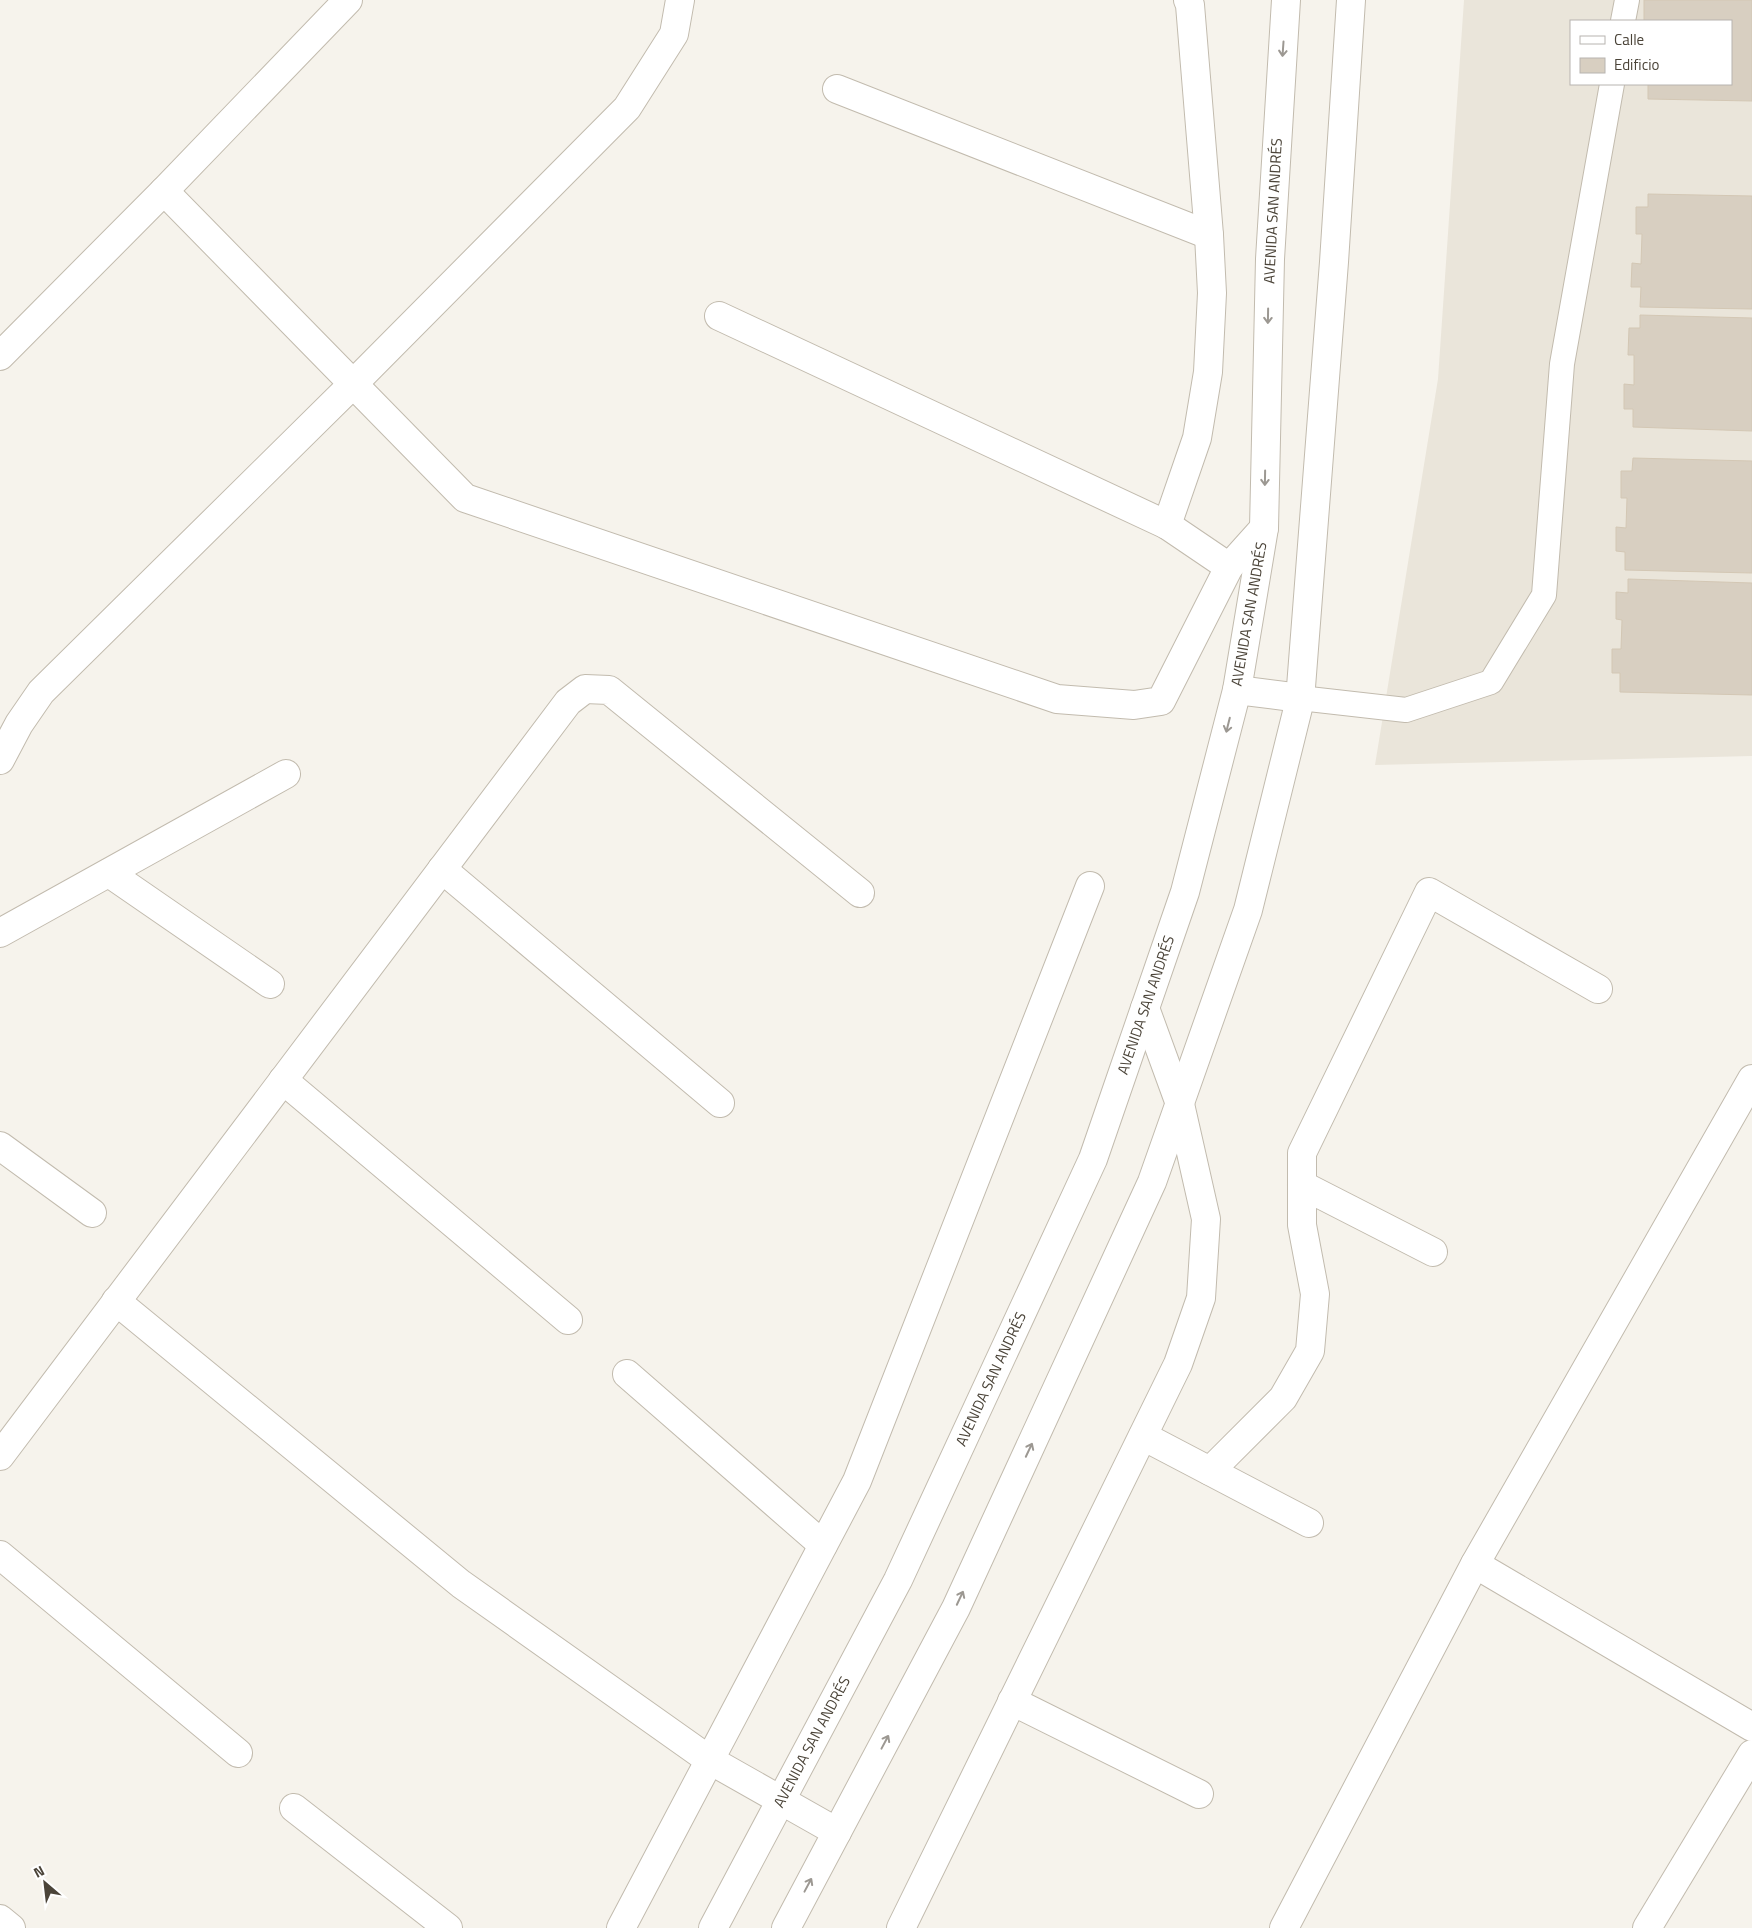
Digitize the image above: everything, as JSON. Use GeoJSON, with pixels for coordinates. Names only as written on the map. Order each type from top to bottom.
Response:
{"type":"FeatureCollection","features":[{"type":"Feature","properties":{"kind":"street"},"geometry":{"type":"LineString","coordinates":[[0,356],[164,191],[348,0]]}},
{"type":"Feature","properties":{"kind":"street"},"geometry":{"type":"LineString","coordinates":[[0,760],[19,724],[41,692],[353,384],[627,108],[674,34],[680,0]]}},
{"type":"Feature","properties":{"kind":"street"},"geometry":{"type":"LineString","coordinates":[[1167,525],[1197,438],[1208,372],[1212,293],[1209,235],[1190,5],[1188,0]]}},
{"type":"Feature","properties":{"kind":"street","name":"AVENIDA SAN ANDRÉS"},"geometry":{"type":"LineString","coordinates":[[713,1928],[898,1580],[1088,1168],[1185,892],[1237,690],[1264,528],[1270,259],[1286,0]]}},
{"type":"Feature","properties":{"kind":"street"},"geometry":{"type":"LineString","coordinates":[[786,1928],[956,1608],[1152,1182],[1248,910],[1300,698],[1334,262],[1351,0]]}},
{"type":"Feature","properties":{"kind":"street"},"geometry":{"type":"LineString","coordinates":[[837,89],[1209,235]]}},
{"type":"Feature","properties":{"kind":"street"},"geometry":{"type":"LineString","coordinates":[[164,191],[465,498],[1058,699],[1134,704],[1161,701],[1229,567],[1264,528]]}},
{"type":"Feature","properties":{"kind":"street"},"geometry":{"type":"LineString","coordinates":[[719,316],[1167,525],[1229,567]]}},
{"type":"Feature","properties":{"kind":"street"},"geometry":{"type":"LineString","coordinates":[[0,1456],[568,702],[585,689],[609,690],[860,893]]}},
{"type":"Feature","properties":{"kind":"street"},"geometry":{"type":"LineString","coordinates":[[1237,690],[1300,698]]}},
{"type":"Feature","properties":{"kind":"street"},"geometry":{"type":"LineString","coordinates":[[0,933],[286,774]]}},
{"type":"Feature","properties":{"kind":"street"},"geometry":{"type":"LineString","coordinates":[[442,869],[720,1103]]}},
{"type":"Feature","properties":{"kind":"street"},"geometry":{"type":"LineString","coordinates":[[109,873],[270,984]]}},
{"type":"Feature","properties":{"kind":"street"},"geometry":{"type":"LineString","coordinates":[[621,1928],[708,1759],[856,1482],[1090,886]]}},
{"type":"Feature","properties":{"kind":"street"},"geometry":{"type":"LineString","coordinates":[[1210,1471],[1283,1398],[1310,1350],[1315,1294],[1302,1225],[1302,1153],[1429,892],[1598,989]]}},
{"type":"Feature","properties":{"kind":"street"},"geometry":{"type":"LineString","coordinates":[[901,1928],[1178,1364],[1201,1298],[1206,1219],[1180,1104],[1145,1008]]}},
{"type":"Feature","properties":{"kind":"street"},"geometry":{"type":"LineString","coordinates":[[1284,1928],[1476,1564],[1752,1079]]}},
{"type":"Feature","properties":{"kind":"street"},"geometry":{"type":"LineString","coordinates":[[283,1080],[568,1320]]}},
{"type":"Feature","properties":{"kind":"street"},"geometry":{"type":"LineString","coordinates":[[0,1146],[92,1213]]}},
{"type":"Feature","properties":{"kind":"street"},"geometry":{"type":"LineString","coordinates":[[1302,1185],[1433,1252]]}},
{"type":"Feature","properties":{"kind":"street"},"geometry":{"type":"LineString","coordinates":[[116,1301],[461,1584],[708,1759],[837,1832]]}},
{"type":"Feature","properties":{"kind":"street"},"geometry":{"type":"LineString","coordinates":[[627,1374],[823,1545]]}},
{"type":"Feature","properties":{"kind":"street"},"geometry":{"type":"LineString","coordinates":[[1143,1436],[1309,1523]]}},
{"type":"Feature","properties":{"kind":"street"},"geometry":{"type":"LineString","coordinates":[[0,1555],[238,1753]]}},
{"type":"Feature","properties":{"kind":"street"},"geometry":{"type":"LineString","coordinates":[[1476,1564],[1752,1727]]}},
{"type":"Feature","properties":{"kind":"street"},"geometry":{"type":"LineString","coordinates":[[1012,1702],[1199,1794]]}},
{"type":"Feature","properties":{"kind":"street"},"geometry":{"type":"LineString","coordinates":[[1647,1928],[1752,1754]]}},
{"type":"Feature","properties":{"kind":"street"},"geometry":{"type":"LineString","coordinates":[[294,1808],[448,1928]]}},
{"type":"Feature","properties":{"kind":"street"},"geometry":{"type":"LineString","coordinates":[[0,1919],[11,1928]]}},
{"type":"Feature","properties":{"kind":"lane"},"geometry":{"type":"LineString","coordinates":[[1623,20],[1627,0]]}},
{"type":"Feature","properties":{"kind":"lane"},"geometry":{"type":"LineString","coordinates":[[1300,698],[1406,710],[1491,682],[1544,595],[1562,364],[1612,85]]}},
{"type":"Feature","properties":{"kind":"shaded area"},"geometry":{"type":"Polygon","coordinates":[[[1464,0],[1752,0],[1752,756],[1375,765],[1438,379],[1464,0]]]}},
{"type":"Feature","properties":{"kind":"building"},"geometry":{"type":"Polygon","coordinates":[[[1644,0],[1752,0],[1752,101],[1648,99],[1648,85],[1732,85],[1732,20],[1644,20],[1644,0]]]}},
{"type":"Feature","properties":{"kind":"building"},"geometry":{"type":"Polygon","coordinates":[[[1648,194],[1752,196],[1752,309],[1640,307],[1641,287],[1631,287],[1632,263],[1641,264],[1642,234],[1636,234],[1636,207],[1648,207],[1648,194]]]}},
{"type":"Feature","properties":{"kind":"building"},"geometry":{"type":"Polygon","coordinates":[[[1640,315],[1752,318],[1752,431],[1633,427],[1633,409],[1624,409],[1624,384],[1634,385],[1634,355],[1628,355],[1629,328],[1640,328],[1640,315]]]}},
{"type":"Feature","properties":{"kind":"building"},"geometry":{"type":"Polygon","coordinates":[[[1633,458],[1752,461],[1752,573],[1625,570],[1625,552],[1616,551],[1616,527],[1626,528],[1627,498],[1621,498],[1621,471],[1632,471],[1633,458]]]}},
{"type":"Feature","properties":{"kind":"building"},"geometry":{"type":"Polygon","coordinates":[[[1628,579],[1752,583],[1752,695],[1620,692],[1620,673],[1612,673],[1612,649],[1621,649],[1622,620],[1616,619],[1616,592],[1628,593],[1628,579]]]}}]}
